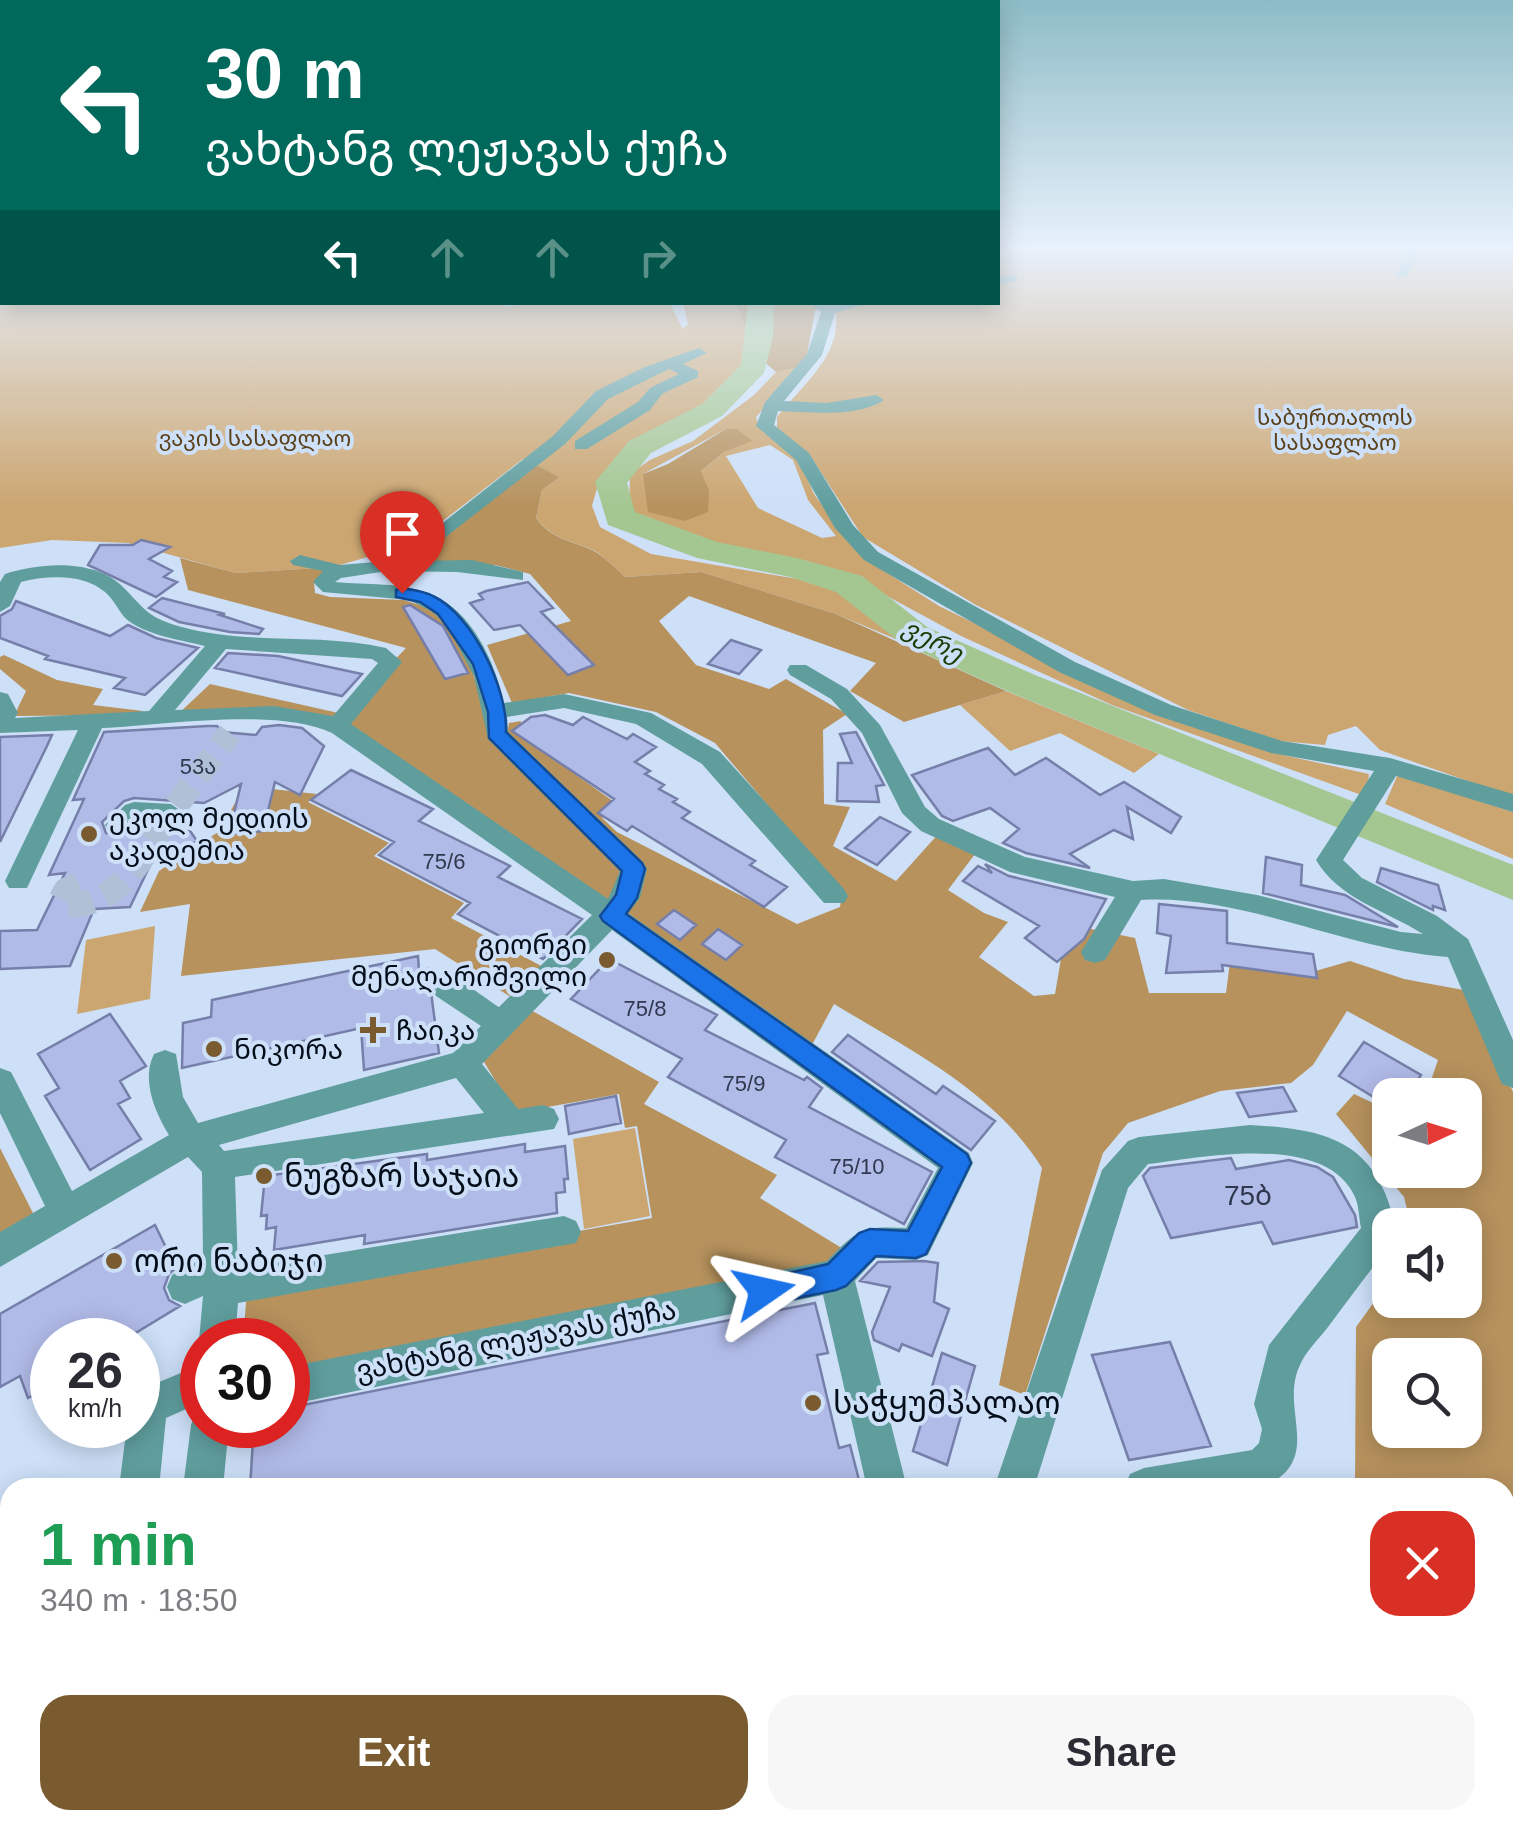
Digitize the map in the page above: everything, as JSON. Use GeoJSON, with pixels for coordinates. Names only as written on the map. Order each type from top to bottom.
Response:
{"type":"FeatureCollection","features":[{"type":"Feature","properties":{"kind":"street"},"geometry":{"type":"LineString","coordinates":[[817,335],[814,355],[771,406],[765,426],[803,458],[860,547],[972,616],[1066,667],[1163,710],[1279,748],[1390,766],[1513,804]]}},
{"type":"Feature","properties":{"kind":"street"},"geometry":{"type":"LineString","coordinates":[[390,566],[559,440],[602,394],[699,353]]}},
{"type":"Feature","properties":{"kind":"street"},"geometry":{"type":"LineString","coordinates":[[580,445],[644,406],[656,391],[692,374],[669,363]]}},
{"type":"Feature","properties":{"kind":"street"},"geometry":{"type":"LineString","coordinates":[[771,406],[827,408],[876,400]]}},
{"type":"Feature","properties":{"kind":"street"},"geometry":{"type":"LineString","coordinates":[[300,561],[328,566],[336,572]]}},
{"type":"Feature","properties":{"kind":"street"},"geometry":{"type":"LineString","coordinates":[[0,1251],[189,1140],[463,1063],[626,898],[634,869],[506,748],[496,734],[497,712],[482,664],[444,611],[426,598],[330,588],[323,582],[336,572],[390,566],[498,568],[516,576]]}},
{"type":"Feature","properties":{"kind":"street"},"geometry":{"type":"LineString","coordinates":[[0,606],[12,578],[30,572],[64,571],[111,587],[134,614],[163,630],[220,642],[378,653],[391,662],[339,723]]}},
{"type":"Feature","properties":{"kind":"street"},"geometry":{"type":"LineString","coordinates":[[155,719],[220,642]]}},
{"type":"Feature","properties":{"kind":"street"},"geometry":{"type":"LineString","coordinates":[[798,670],[839,694],[872,730],[915,812],[930,825],[1019,865],[1133,891],[1164,889],[1257,904],[1402,943],[1458,948]]}},
{"type":"Feature","properties":{"kind":"street"},"geometry":{"type":"LineString","coordinates":[[0,699],[6,713],[0,724],[155,719],[223,725],[290,714],[339,723],[362,745],[612,916],[958,1163],[916,1244],[870,1242],[836,1276],[885,1478]]}},
{"type":"Feature","properties":{"kind":"street"},"geometry":{"type":"LineString","coordinates":[[497,712],[564,701],[643,718],[711,758],[834,896]]}},
{"type":"Feature","properties":{"kind":"street"},"geometry":{"type":"LineString","coordinates":[[18,881],[93,722]]}},
{"type":"Feature","properties":{"kind":"street"},"geometry":{"type":"LineString","coordinates":[[1390,766],[1329,860],[1344,880],[1445,932],[1458,948],[1513,1075]]}},
{"type":"Feature","properties":{"kind":"street"},"geometry":{"type":"LineString","coordinates":[[118,825],[134,812],[171,813]]}},
{"type":"Feature","properties":{"kind":"street"},"geometry":{"type":"LineString","coordinates":[[1094,952],[1133,891]]}},
{"type":"Feature","properties":{"kind":"street"},"geometry":{"type":"LineString","coordinates":[[446,988],[502,1024]]}},
{"type":"Feature","properties":{"kind":"street"},"geometry":{"type":"LineString","coordinates":[[218,1167],[244,1160],[527,1122],[463,1063]]}},
{"type":"Feature","properties":{"kind":"street"},"geometry":{"type":"LineString","coordinates":[[165,1064],[173,1118],[189,1140],[218,1167],[218,1318]]}},
{"type":"Feature","properties":{"kind":"street"},"geometry":{"type":"LineString","coordinates":[[0,1081],[66,1214]]}},
{"type":"Feature","properties":{"kind":"street"},"geometry":{"type":"LineString","coordinates":[[1017,1478],[1114,1180],[1139,1151],[1230,1140],[1314,1144],[1353,1162],[1378,1208],[1379,1232],[1282,1358],[1273,1404],[1281,1429],[1276,1454],[1261,1468],[1202,1478]]}},
{"type":"Feature","properties":{"kind":"street"},"geometry":{"type":"LineString","coordinates":[[185,1287],[221,1278],[564,1232]]}},
{"type":"Feature","properties":{"kind":"street","name":"ვახტანგ ლეჟავას ქუჩა"},"geometry":{"type":"LineString","coordinates":[[310,1382],[836,1276]]}},
{"type":"Feature","properties":{"kind":"street"},"geometry":{"type":"LineString","coordinates":[[140,1478],[148,1406],[180,1392]]}},
{"type":"Feature","properties":{"kind":"street"},"geometry":{"type":"LineString","coordinates":[[204,1478],[207,1448]]}},
{"type":"Feature","properties":{"kind":"green space","name":"ვაკის სასაფლაო"},"geometry":{"type":"Polygon","coordinates":[[[0,335],[749,335],[747,363],[721,392],[683,422],[635,443],[600,478],[592,506],[600,527],[651,554],[798,579],[839,592],[922,650],[836,614],[701,572],[625,577],[597,553],[555,535],[542,525],[536,518],[542,490],[560,477],[523,459],[413,544],[333,567],[236,573],[128,543],[52,540],[0,548],[0,335]]]}},
{"type":"Feature","properties":{"kind":"green space","name":"საბურთალოს სასაფლაო"},"geometry":{"type":"Polygon","coordinates":[[[1513,335],[1513,797],[1380,750],[1356,726],[1328,735],[1325,745],[1279,741],[1188,710],[976,605],[863,537],[811,457],[777,428],[777,417],[821,365],[835,336],[1513,335]]]}},
{"type":"Feature","properties":{"kind":"green space"},"geometry":{"type":"Polygon","coordinates":[[[800,367],[756,417],[760,428],[798,457],[814,494],[862,557],[939,606],[1158,713],[1283,755],[1369,774],[1367,797],[1112,705],[961,636],[848,575],[718,548],[661,530],[629,514],[630,474],[650,460],[693,441],[754,395],[776,372],[800,367]],[[726,429],[643,474],[700,472],[724,452],[750,441],[726,429]],[[770,445],[726,456],[758,508],[822,538],[836,536],[808,500],[793,460],[770,445]]]}},
{"type":"Feature","properties":{"kind":"green space"},"geometry":{"type":"Polygon","coordinates":[[[1006,691],[1159,754],[1134,773],[1060,733],[1010,751],[960,705],[1006,691]]]}},
{"type":"Feature","properties":{"kind":"green space"},"geometry":{"type":"Polygon","coordinates":[[[1398,774],[1513,812],[1513,859],[1385,804],[1398,774]]]}},
{"type":"Feature","properties":{"kind":"green space"},"geometry":{"type":"Polygon","coordinates":[[[155,926],[150,999],[77,1014],[86,940],[155,926]]]}},
{"type":"Feature","properties":{"kind":"green space"},"geometry":{"type":"Polygon","coordinates":[[[635,1128],[650,1216],[584,1229],[573,1139],[635,1128]]]}},
{"type":"Feature","properties":{"kind":"shaded area"},"geometry":{"type":"Polygon","coordinates":[[[748,335],[811,335],[800,367],[776,372],[748,348],[748,335]]]}},
{"type":"Feature","properties":{"kind":"shaded area"},"geometry":{"type":"Polygon","coordinates":[[[726,429],[737,429],[752,441],[724,452],[701,471],[709,491],[708,512],[685,521],[648,512],[643,474],[668,464],[726,429]]]}},
{"type":"Feature","properties":{"kind":"shaded area"},"geometry":{"type":"Polygon","coordinates":[[[532,463],[560,477],[542,490],[536,518],[555,535],[596,553],[625,577],[701,572],[836,614],[1006,691],[904,722],[850,691],[876,663],[689,596],[659,621],[696,665],[769,689],[786,679],[847,714],[823,730],[824,804],[850,807],[833,846],[896,881],[940,832],[962,829],[984,842],[948,890],[984,913],[1008,922],[979,957],[1034,996],[1055,994],[1067,924],[1135,938],[1149,993],[1226,993],[1230,962],[1312,972],[1350,961],[1404,979],[1469,991],[1513,1092],[1513,1478],[1355,1478],[1356,1327],[1372,1305],[1372,1318],[1482,1318],[1482,1208],[1407,1208],[1397,1188],[1482,1188],[1482,1078],[1432,1078],[1438,1060],[1347,1011],[1313,1065],[1291,1083],[1220,1091],[1128,1123],[1103,1153],[1025,1395],[999,1385],[1042,1168],[1000,1116],[975,1094],[834,1004],[806,1056],[619,916],[640,875],[507,734],[509,723],[521,721],[520,735],[617,804],[602,818],[617,832],[797,924],[840,907],[842,893],[715,743],[656,712],[569,693],[512,703],[487,645],[571,621],[530,574],[495,565],[398,567],[532,463]]]}},
{"type":"Feature","properties":{"kind":"shaded area"},"geometry":{"type":"Polygon","coordinates":[[[180,558],[236,573],[333,567],[314,582],[315,593],[404,600],[432,609],[467,652],[490,733],[627,870],[609,909],[347,730],[266,711],[177,715],[210,684],[343,714],[406,648],[188,590],[180,558]]]}},
{"type":"Feature","properties":{"kind":"shaded area"},"geometry":{"type":"Polygon","coordinates":[[[4,655],[57,680],[103,689],[93,705],[143,711],[140,715],[14,716],[26,691],[0,669],[0,657],[4,655]]]}},
{"type":"Feature","properties":{"kind":"shaded area"},"geometry":{"type":"Polygon","coordinates":[[[245,786],[317,794],[308,802],[389,843],[374,856],[464,903],[451,918],[547,969],[514,999],[435,949],[181,976],[190,904],[140,912],[159,871],[218,832],[245,786]]]}},
{"type":"Feature","properties":{"kind":"shaded area"},"geometry":{"type":"Polygon","coordinates":[[[529,1009],[659,1082],[644,1104],[777,1175],[760,1198],[858,1258],[310,1373],[310,1318],[245,1318],[247,1290],[652,1218],[637,1126],[625,1128],[619,1094],[515,1113],[481,1057],[529,1009]]]}},
{"type":"Feature","properties":{"kind":"shaded area"},"geometry":{"type":"Polygon","coordinates":[[[1354,1094],[1372,1102],[1372,1158],[1336,1114],[1354,1094]]]}},
{"type":"Feature","properties":{"kind":"shaded area"},"geometry":{"type":"Polygon","coordinates":[[[0,1148],[36,1219],[0,1238],[0,1148]]]}},
{"type":"Feature","properties":{"kind":"building"},"geometry":{"type":"Polygon","coordinates":[[[141,540],[170,547],[149,559],[172,571],[164,577],[177,582],[156,597],[88,565],[100,545],[133,545],[141,540]]]}},
{"type":"Feature","properties":{"kind":"building"},"geometry":{"type":"Polygon","coordinates":[[[528,582],[553,608],[541,612],[594,665],[568,675],[520,625],[494,630],[470,603],[483,599],[479,594],[486,591],[528,582]]]}},
{"type":"Feature","properties":{"kind":"building"},"geometry":{"type":"Polygon","coordinates":[[[162,598],[225,614],[220,615],[263,629],[259,634],[230,632],[179,622],[149,608],[162,598]]]}},
{"type":"Feature","properties":{"kind":"building"},"geometry":{"type":"Polygon","coordinates":[[[16,601],[110,636],[128,625],[156,638],[198,648],[145,695],[114,688],[125,678],[45,659],[48,656],[0,638],[0,616],[12,609],[16,601]]]}},
{"type":"Feature","properties":{"kind":"building"},"geometry":{"type":"Polygon","coordinates":[[[410,605],[443,626],[468,673],[445,679],[403,607],[410,605]]]}},
{"type":"Feature","properties":{"kind":"building"},"geometry":{"type":"Polygon","coordinates":[[[731,640],[761,650],[739,674],[708,664],[731,640]]]}},
{"type":"Feature","properties":{"kind":"building"},"geometry":{"type":"Polygon","coordinates":[[[228,653],[278,656],[362,674],[342,696],[215,668],[228,653]]]}},
{"type":"Feature","properties":{"kind":"building"},"geometry":{"type":"Polygon","coordinates":[[[545,715],[573,725],[583,717],[627,739],[633,734],[656,747],[635,762],[650,771],[645,774],[664,785],[659,789],[677,799],[673,802],[690,812],[682,818],[755,861],[750,865],[787,887],[764,907],[632,826],[627,831],[598,813],[614,799],[512,731],[531,717],[545,715]]]}},
{"type":"Feature","properties":{"kind":"building"},"geometry":{"type":"Polygon","coordinates":[[[217,726],[222,732],[256,735],[262,727],[302,728],[324,746],[300,795],[275,782],[263,831],[229,834],[241,784],[204,803],[134,798],[124,801],[102,822],[106,833],[127,835],[141,824],[171,826],[182,819],[197,841],[167,857],[154,857],[130,907],[94,909],[70,966],[0,969],[0,931],[37,930],[65,873],[49,875],[84,799],[73,800],[104,732],[217,726]]]}},
{"type":"Feature","properties":{"kind":"building"},"geometry":{"type":"Polygon","coordinates":[[[856,732],[884,785],[876,786],[879,802],[837,801],[838,763],[852,763],[840,734],[856,732]]]}},
{"type":"Feature","properties":{"kind":"building"},"geometry":{"type":"Polygon","coordinates":[[[52,735],[46,748],[0,842],[0,737],[52,735]]]}},
{"type":"Feature","properties":{"kind":"building"},"geometry":{"type":"Polygon","coordinates":[[[988,748],[1015,775],[1046,758],[1100,795],[1124,782],[1181,817],[1171,833],[1127,807],[1133,839],[1114,830],[1070,854],[1090,868],[1026,853],[1003,843],[1019,829],[990,808],[953,821],[942,816],[912,775],[988,748]]]}},
{"type":"Feature","properties":{"kind":"building"},"geometry":{"type":"Polygon","coordinates":[[[351,770],[433,809],[419,821],[510,866],[498,877],[582,919],[543,959],[458,914],[470,903],[379,855],[394,842],[311,800],[351,770]]]}},
{"type":"Feature","properties":{"kind":"building"},"geometry":{"type":"Polygon","coordinates":[[[880,817],[910,832],[877,865],[845,848],[880,817]]]}},
{"type":"Feature","properties":{"kind":"building"},"geometry":{"type":"Polygon","coordinates":[[[1266,857],[1302,865],[1301,885],[1345,895],[1398,927],[1263,893],[1266,857]]]}},
{"type":"Feature","properties":{"kind":"building"},"geometry":{"type":"Polygon","coordinates":[[[985,864],[1009,876],[1106,899],[1084,939],[1057,962],[1025,938],[1039,926],[963,881],[978,866],[992,873],[985,864]]]}},
{"type":"Feature","properties":{"kind":"building"},"geometry":{"type":"Polygon","coordinates":[[[1381,868],[1438,885],[1445,910],[1433,906],[1433,910],[1377,882],[1381,868]]]}},
{"type":"Feature","properties":{"kind":"building"},"geometry":{"type":"Polygon","coordinates":[[[1159,904],[1227,911],[1227,943],[1313,954],[1317,978],[1222,965],[1223,971],[1166,973],[1171,936],[1157,933],[1159,904]]]}},
{"type":"Feature","properties":{"kind":"building"},"geometry":{"type":"Polygon","coordinates":[[[674,910],[696,925],[680,940],[657,924],[674,910]]]}},
{"type":"Feature","properties":{"kind":"building"},"geometry":{"type":"Polygon","coordinates":[[[718,929],[742,945],[726,960],[702,944],[718,929]]]}},
{"type":"Feature","properties":{"kind":"building"},"geometry":{"type":"Polygon","coordinates":[[[418,956],[419,970],[428,969],[439,1053],[364,1070],[361,1028],[182,1068],[183,1023],[211,1017],[212,1000],[418,956]]]}},
{"type":"Feature","properties":{"kind":"building"},"geometry":{"type":"Polygon","coordinates":[[[609,959],[717,1015],[705,1030],[804,1080],[807,1077],[822,1088],[809,1107],[932,1172],[904,1224],[775,1157],[786,1140],[668,1077],[682,1059],[571,999],[609,959]]]}},
{"type":"Feature","properties":{"kind":"building"},"geometry":{"type":"Polygon","coordinates":[[[110,1014],[146,1066],[120,1081],[130,1098],[118,1104],[141,1139],[90,1170],[45,1096],[59,1088],[38,1054],[110,1014]]]}},
{"type":"Feature","properties":{"kind":"building"},"geometry":{"type":"Polygon","coordinates":[[[848,1035],[936,1094],[943,1086],[995,1121],[971,1150],[832,1052],[848,1035]]]}},
{"type":"Feature","properties":{"kind":"building"},"geometry":{"type":"Polygon","coordinates":[[[1364,1042],[1421,1075],[1372,1078],[1372,1096],[1339,1076],[1364,1042]]]}},
{"type":"Feature","properties":{"kind":"building"},"geometry":{"type":"Polygon","coordinates":[[[1283,1087],[1296,1111],[1249,1117],[1237,1093],[1283,1087]]]}},
{"type":"Feature","properties":{"kind":"building"},"geometry":{"type":"Polygon","coordinates":[[[616,1096],[621,1123],[569,1134],[565,1106],[616,1096]]]}},
{"type":"Feature","properties":{"kind":"building"},"geometry":{"type":"Polygon","coordinates":[[[525,1144],[525,1152],[565,1146],[568,1179],[564,1179],[565,1192],[556,1193],[557,1213],[364,1244],[365,1235],[274,1250],[276,1227],[266,1229],[267,1215],[261,1216],[265,1176],[427,1154],[427,1160],[525,1144]]]}},
{"type":"Feature","properties":{"kind":"building"},"geometry":{"type":"Polygon","coordinates":[[[1231,1158],[1236,1169],[1289,1160],[1317,1167],[1333,1177],[1355,1215],[1357,1227],[1273,1244],[1262,1222],[1171,1238],[1143,1176],[1150,1168],[1231,1158]]]}},
{"type":"Feature","properties":{"kind":"building"},"geometry":{"type":"Polygon","coordinates":[[[155,1225],[176,1268],[164,1288],[169,1300],[180,1306],[160,1318],[30,1318],[28,1398],[20,1376],[0,1387],[0,1314],[155,1225]]]}},
{"type":"Feature","properties":{"kind":"building"},"geometry":{"type":"Polygon","coordinates":[[[878,1262],[938,1263],[934,1302],[949,1309],[932,1356],[902,1344],[899,1351],[874,1340],[872,1332],[890,1287],[860,1281],[878,1262]]]}},
{"type":"Feature","properties":{"kind":"building"},"geometry":{"type":"Polygon","coordinates":[[[815,1303],[828,1353],[817,1355],[839,1448],[850,1445],[858,1478],[251,1478],[252,1448],[310,1448],[310,1404],[815,1303]]]}},
{"type":"Feature","properties":{"kind":"building"},"geometry":{"type":"Polygon","coordinates":[[[1170,1342],[1211,1446],[1129,1460],[1092,1355],[1170,1342]]]}},
{"type":"Feature","properties":{"kind":"building"},"geometry":{"type":"Polygon","coordinates":[[[942,1353],[975,1366],[947,1465],[913,1451],[942,1353]]]}},
{"type":"Feature","properties":{"kind":"waterway","name":"ვერე"},"geometry":{"type":"LineString","coordinates":[[760,335],[754,367],[712,410],[640,447],[611,482],[620,518],[709,551],[797,568],[849,584],[914,635],[1021,683],[1513,883]]}},
{"type":"Feature","properties":{"kind":"tunnel"},"geometry":{"type":"LineString","coordinates":[[176,806],[230,733]]}},
{"type":"Feature","properties":{"kind":"tunnel"},"geometry":{"type":"LineString","coordinates":[[79,884],[66,890],[60,901],[63,905],[99,899],[113,890],[136,866],[166,820]]}},
{"type":"Feature","properties":{"kind":"place","name":"ეკოლ მედიის აკადემია"},"geometry":{"type":"Point","coordinates":[89,834]}},
{"type":"Feature","properties":{"kind":"place","name":"გიორგი მენაღარიშვილი"},"geometry":{"type":"Point","coordinates":[607,960]}},
{"type":"Feature","properties":{"kind":"place","name":"ჩაიკა"},"geometry":{"type":"Point","coordinates":[373,1030]}},
{"type":"Feature","properties":{"kind":"place","name":"ნიკორა"},"geometry":{"type":"Point","coordinates":[214,1049]}},
{"type":"Feature","properties":{"kind":"place","name":"ნუგზარ საჯაია"},"geometry":{"type":"Point","coordinates":[264,1176]}},
{"type":"Feature","properties":{"kind":"place","name":"ორი ნაბიჯი"},"geometry":{"type":"Point","coordinates":[114,1261]}},
{"type":"Feature","properties":{"kind":"place","name":"საჭყუმპალაო"},"geometry":{"type":"Point","coordinates":[813,1403]}},
{"type":"Feature","properties":{"kind":"route"},"geometry":{"type":"LineString","coordinates":[[402,593],[426,598],[444,611],[482,664],[497,712],[496,734],[506,748],[634,869],[626,898],[612,916],[958,1163],[916,1244],[870,1242],[836,1276],[764,1291]]}}]}
